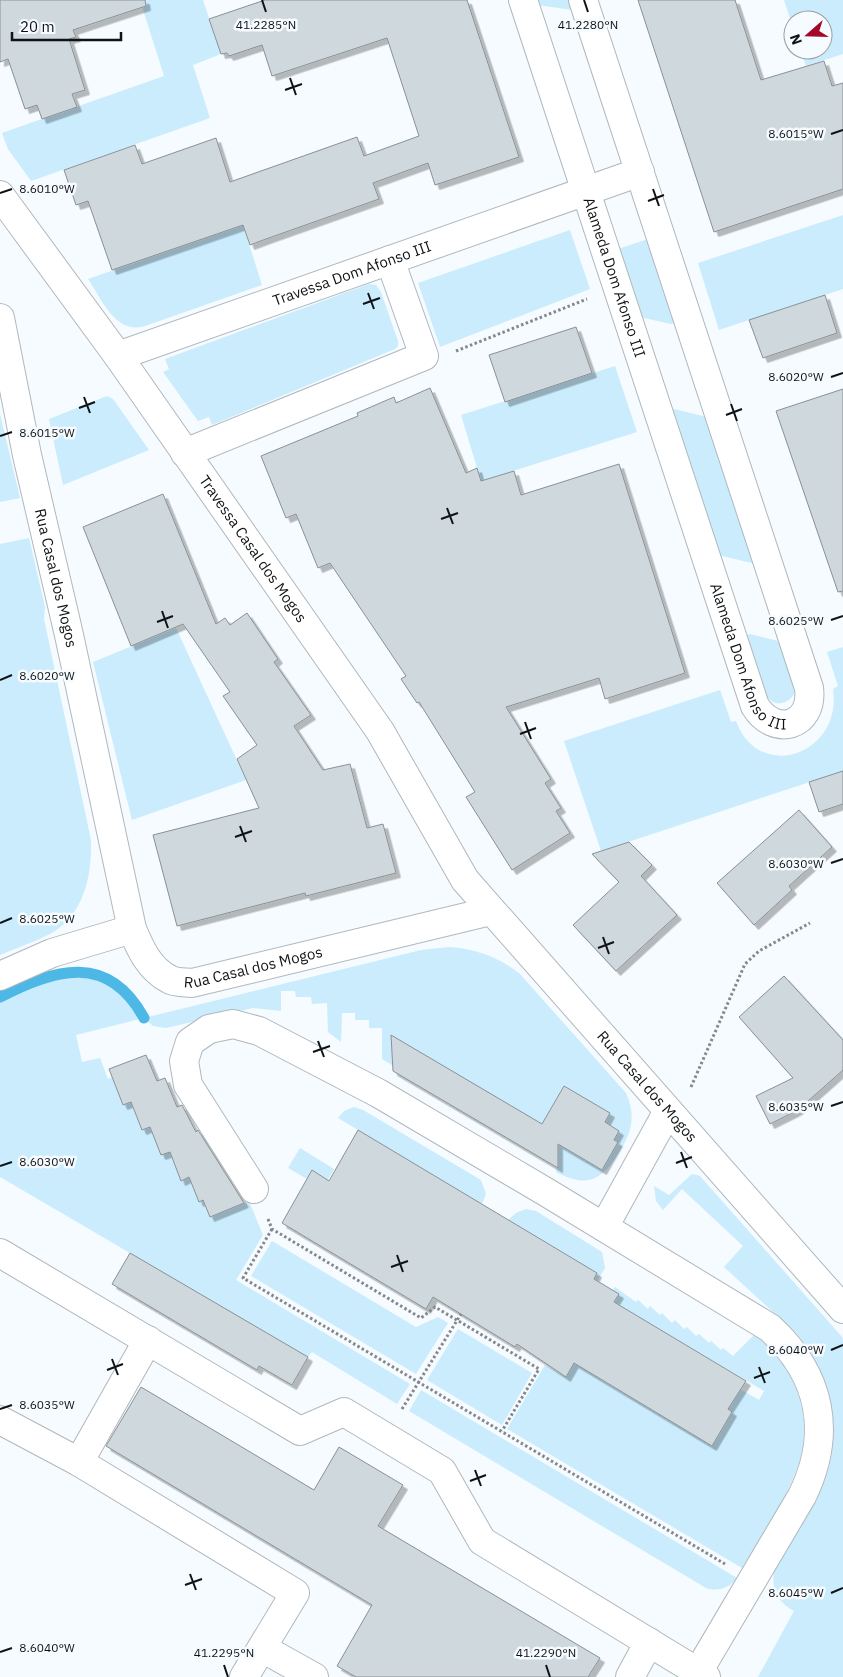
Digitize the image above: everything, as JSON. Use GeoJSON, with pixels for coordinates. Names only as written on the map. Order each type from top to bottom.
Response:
{"type":"FeatureCollection","features":[{"type":"Feature","properties":{"kind":"street","name":"Alameda Dom Afonso III"},"geometry":{"type":"LineString","coordinates":[[523,0],[754,706],[760,715],[773,724],[791,724],[807,710],[810,699],[809,688],[583,0]]}},
{"type":"Feature","properties":{"kind":"street","name":"Alameda Dom Afonso III"},"geometry":{"type":"LineString","coordinates":[[586,190],[640,172]]}},
{"type":"Feature","properties":{"kind":"street","name":"Travessa Dom Afonso III"},"geometry":{"type":"LineString","coordinates":[[118,356],[586,190]]}},
{"type":"Feature","properties":{"kind":"street","name":"Travessa Casal dos Mogos"},"geometry":{"type":"LineString","coordinates":[[0,195],[118,356],[380,731],[465,880],[492,911]]}},
{"type":"Feature","properties":{"kind":"street"},"geometry":{"type":"LineString","coordinates":[[185,453],[424,356],[390,260]]}},
{"type":"Feature","properties":{"kind":"street","name":"Rua Casal dos Mogos"},"geometry":{"type":"LineString","coordinates":[[0,318],[27,455],[69,634],[132,929],[142,954],[155,969],[170,980],[192,983],[492,911],[843,1309]]}},
{"type":"Feature","properties":{"kind":"street"},"geometry":{"type":"LineString","coordinates":[[0,976],[52,953],[132,929]]}},
{"type":"Feature","properties":{"kind":"street"},"geometry":{"type":"LineString","coordinates":[[0,1253],[300,1431],[344,1412],[442,1471],[482,1541],[702,1674],[752,1581],[811,1478],[820,1430],[818,1409],[812,1384],[797,1357],[787,1344],[770,1328],[378,1093],[259,1031],[233,1024],[209,1029],[190,1042],[184,1061],[188,1085],[254,1189]]}},
{"type":"Feature","properties":{"kind":"street"},"geometry":{"type":"LineString","coordinates":[[604,1227],[668,1111]]}},
{"type":"Feature","properties":{"kind":"street"},"geometry":{"type":"LineString","coordinates":[[79,1462],[148,1340]]}},
{"type":"Feature","properties":{"kind":"street"},"geometry":{"type":"LineString","coordinates":[[0,1420],[79,1462],[295,1593],[244,1677]]}},
{"type":"Feature","properties":{"kind":"street"},"geometry":{"type":"LineString","coordinates":[[630,1677],[649,1642]]}},
{"type":"Feature","properties":{"kind":"street"},"geometry":{"type":"LineString","coordinates":[[262,1648],[314,1677]]}},
{"type":"Feature","properties":{"kind":"path"},"geometry":{"type":"LineString","coordinates":[[451,352],[593,297]]}},
{"type":"Feature","properties":{"kind":"path"},"geometry":{"type":"LineString","coordinates":[[668,1111],[688,1094],[745,964],[759,951],[810,923]]}},
{"type":"Feature","properties":{"kind":"path"},"geometry":{"type":"LineString","coordinates":[[502,1432],[539,1369],[435,1307],[421,1318],[272,1229],[243,1278],[752,1581]]}},
{"type":"Feature","properties":{"kind":"path"},"geometry":{"type":"LineString","coordinates":[[403,1408],[461,1314]]}},
{"type":"Feature","properties":{"kind":"shaded area"},"geometry":{"type":"Polygon","coordinates":[[[140,0],[203,0],[221,54],[193,65],[210,118],[31,181],[8,149],[2,133],[164,76],[140,0]]]}},
{"type":"Feature","properties":{"kind":"shaded area"},"geometry":{"type":"Polygon","coordinates":[[[536,0],[570,0],[573,10],[537,5],[536,0]]]}},
{"type":"Feature","properties":{"kind":"shaded area"},"geometry":{"type":"Polygon","coordinates":[[[784,0],[843,0],[843,54],[833,57],[833,10],[787,10],[784,0]]]}},
{"type":"Feature","properties":{"kind":"shaded area"},"geometry":{"type":"Polygon","coordinates":[[[804,60],[824,60],[806,66],[804,60]]]}},
{"type":"Feature","properties":{"kind":"shaded area"},"geometry":{"type":"Polygon","coordinates":[[[843,215],[843,289],[719,330],[698,263],[843,215]]]}},
{"type":"Feature","properties":{"kind":"shaded area"},"geometry":{"type":"Polygon","coordinates":[[[243,225],[262,285],[145,326],[125,325],[117,320],[104,305],[88,279],[243,225]]]}},
{"type":"Feature","properties":{"kind":"shaded area"},"geometry":{"type":"Polygon","coordinates":[[[570,230],[590,289],[440,347],[418,283],[570,230]]]}},
{"type":"Feature","properties":{"kind":"shaded area"},"geometry":{"type":"Polygon","coordinates":[[[648,239],[676,322],[671,324],[640,317],[618,249],[648,239]]]}},
{"type":"Feature","properties":{"kind":"shaded area"},"geometry":{"type":"Polygon","coordinates":[[[369,284],[376,285],[381,292],[398,341],[398,346],[395,349],[212,425],[209,417],[198,421],[163,372],[169,369],[165,359],[369,284]]]}},
{"type":"Feature","properties":{"kind":"shaded area"},"geometry":{"type":"Polygon","coordinates":[[[615,366],[637,432],[481,481],[461,415],[615,366]]]}},
{"type":"Feature","properties":{"kind":"shaded area"},"geometry":{"type":"Polygon","coordinates":[[[107,396],[113,399],[149,450],[63,485],[49,419],[107,396]]]}},
{"type":"Feature","properties":{"kind":"shaded area"},"geometry":{"type":"Polygon","coordinates":[[[670,408],[707,417],[756,564],[718,555],[670,408]]]}},
{"type":"Feature","properties":{"kind":"shaded area"},"geometry":{"type":"Polygon","coordinates":[[[0,414],[20,498],[0,502],[0,414]]]}},
{"type":"Feature","properties":{"kind":"shaded area"},"geometry":{"type":"Polygon","coordinates":[[[29,538],[45,607],[44,619],[91,840],[91,854],[84,893],[71,916],[62,926],[38,940],[0,955],[0,544],[29,538]]]}},
{"type":"Feature","properties":{"kind":"shaded area"},"geometry":{"type":"Polygon","coordinates":[[[176,628],[246,780],[132,820],[93,662],[176,628]]]}},
{"type":"Feature","properties":{"kind":"shaded area"},"geometry":{"type":"Polygon","coordinates":[[[750,634],[782,642],[796,691],[789,700],[776,703],[764,693],[745,636],[750,634]]]}},
{"type":"Feature","properties":{"kind":"shaded area"},"geometry":{"type":"Polygon","coordinates":[[[843,647],[843,771],[601,851],[564,741],[720,690],[731,722],[736,721],[747,740],[762,752],[779,756],[797,753],[813,744],[825,730],[833,712],[833,689],[838,686],[827,652],[843,647]]]}},
{"type":"Feature","properties":{"kind":"shaded area"},"geometry":{"type":"Polygon","coordinates":[[[449,947],[469,950],[487,955],[504,963],[520,974],[626,1093],[632,1116],[630,1130],[620,1151],[607,1169],[600,1175],[586,1180],[567,1177],[556,1172],[557,1165],[382,1059],[382,1028],[369,1028],[369,1020],[355,1020],[355,1013],[342,1013],[341,1042],[328,1032],[327,1003],[312,1004],[311,997],[296,997],[295,991],[281,991],[281,1011],[253,1008],[166,1028],[153,1026],[144,1018],[421,950],[449,947]],[[564,1086],[550,1110],[582,1129],[602,1170],[618,1142],[614,1140],[619,1131],[605,1122],[610,1113],[564,1086]]]}},
{"type":"Feature","properties":{"kind":"shaded area"},"geometry":{"type":"Polygon","coordinates":[[[79,972],[97,975],[114,983],[129,997],[144,1018],[76,1035],[82,1062],[100,1058],[108,1079],[112,1077],[123,1105],[131,1102],[142,1130],[150,1127],[170,1152],[181,1180],[189,1177],[199,1201],[203,1200],[210,1217],[249,1201],[263,1235],[236,1280],[410,1384],[397,1404],[312,1352],[308,1357],[0,1177],[0,997],[41,979],[79,972]]]}},
{"type":"Feature","properties":{"kind":"shaded area"},"geometry":{"type":"Polygon","coordinates":[[[354,1107],[363,1110],[481,1180],[486,1194],[482,1204],[338,1118],[344,1111],[354,1107]]]}},
{"type":"Feature","properties":{"kind":"shaded area"},"geometry":{"type":"Polygon","coordinates":[[[300,1148],[334,1169],[328,1180],[312,1171],[307,1179],[288,1168],[300,1148]]]}},
{"type":"Feature","properties":{"kind":"shaded area"},"geometry":{"type":"Polygon","coordinates":[[[692,1174],[700,1176],[843,1338],[843,1677],[758,1677],[794,1611],[783,1603],[776,1593],[773,1581],[775,1568],[809,1512],[826,1477],[833,1439],[831,1402],[826,1384],[818,1367],[809,1350],[797,1334],[724,1267],[743,1246],[682,1189],[663,1210],[656,1201],[654,1186],[669,1195],[692,1174]]]}},
{"type":"Feature","properties":{"kind":"shaded area"},"geometry":{"type":"Polygon","coordinates":[[[526,1209],[536,1211],[602,1252],[605,1268],[597,1281],[593,1279],[597,1273],[508,1220],[516,1213],[526,1209]]]}},
{"type":"Feature","properties":{"kind":"shaded area"},"geometry":{"type":"Polygon","coordinates":[[[272,1241],[416,1327],[438,1317],[448,1323],[416,1374],[251,1276],[272,1241]]]}},
{"type":"Feature","properties":{"kind":"shaded area"},"geometry":{"type":"Polygon","coordinates":[[[615,1287],[636,1302],[638,1300],[648,1309],[650,1306],[660,1315],[662,1313],[672,1323],[675,1320],[684,1329],[687,1327],[696,1336],[699,1334],[709,1343],[711,1341],[721,1350],[723,1348],[733,1356],[755,1334],[789,1370],[801,1396],[806,1422],[803,1448],[796,1473],[770,1522],[742,1568],[507,1429],[545,1365],[566,1377],[574,1363],[712,1446],[732,1412],[728,1409],[740,1389],[759,1400],[764,1391],[614,1302],[619,1294],[613,1290],[615,1287]]]}},
{"type":"Feature","properties":{"kind":"shaded area"},"geometry":{"type":"Polygon","coordinates":[[[458,1329],[532,1373],[502,1425],[427,1380],[458,1329]]]}},
{"type":"Feature","properties":{"kind":"shaded area"},"geometry":{"type":"Polygon","coordinates":[[[421,1390],[737,1578],[723,1588],[715,1590],[706,1588],[409,1411],[421,1390]]]}},
{"type":"Feature","properties":{"kind":"building"},"geometry":{"type":"Polygon","coordinates":[[[0,0],[145,0],[146,6],[73,30],[76,37],[69,39],[85,90],[72,94],[77,107],[42,119],[37,105],[25,109],[8,59],[0,62],[0,0]]]}},
{"type":"Feature","properties":{"kind":"building"},"geometry":{"type":"Polygon","coordinates":[[[265,0],[467,0],[519,157],[435,185],[428,163],[373,183],[379,199],[250,245],[243,225],[112,270],[88,201],[76,205],[64,170],[135,145],[142,164],[216,138],[230,182],[357,137],[364,156],[419,136],[387,38],[272,76],[262,45],[229,56],[227,53],[221,54],[209,19],[265,0]]]}},
{"type":"Feature","properties":{"kind":"building"},"geometry":{"type":"Polygon","coordinates":[[[638,0],[735,0],[761,80],[824,61],[832,86],[843,83],[843,189],[714,232],[638,0]]]}},
{"type":"Feature","properties":{"kind":"building"},"geometry":{"type":"Polygon","coordinates":[[[825,295],[837,333],[763,358],[749,320],[825,295]]]}},
{"type":"Feature","properties":{"kind":"building"},"geometry":{"type":"Polygon","coordinates":[[[576,327],[592,373],[505,402],[489,355],[576,327]]]}},
{"type":"Feature","properties":{"kind":"building"},"geometry":{"type":"Polygon","coordinates":[[[430,388],[466,473],[477,468],[481,481],[514,471],[521,495],[619,464],[685,673],[605,699],[599,678],[506,707],[551,779],[545,783],[561,808],[556,811],[570,833],[512,870],[466,797],[475,792],[419,702],[417,703],[401,679],[406,676],[330,563],[318,568],[296,514],[286,518],[261,456],[358,416],[357,413],[394,397],[396,403],[430,388]]]}},
{"type":"Feature","properties":{"kind":"building"},"geometry":{"type":"Polygon","coordinates":[[[843,389],[843,591],[838,592],[776,411],[843,389]]]}},
{"type":"Feature","properties":{"kind":"building"},"geometry":{"type":"Polygon","coordinates":[[[163,494],[216,624],[225,618],[230,625],[247,613],[278,659],[274,662],[311,715],[294,726],[323,770],[350,764],[367,828],[383,824],[396,873],[306,896],[305,893],[177,926],[153,835],[259,808],[237,759],[257,745],[223,696],[230,692],[183,624],[131,646],[83,527],[163,494]]]}},
{"type":"Feature","properties":{"kind":"building"},"geometry":{"type":"Polygon","coordinates":[[[843,771],[843,804],[819,812],[809,782],[843,771]]]}},
{"type":"Feature","properties":{"kind":"building"},"geometry":{"type":"Polygon","coordinates":[[[799,810],[832,847],[789,886],[792,890],[754,925],[717,883],[799,810]]]}},
{"type":"Feature","properties":{"kind":"building"},"geometry":{"type":"Polygon","coordinates":[[[629,842],[652,865],[641,876],[677,915],[616,971],[573,925],[619,882],[592,854],[629,842]]]}},
{"type":"Feature","properties":{"kind":"building"},"geometry":{"type":"Polygon","coordinates":[[[784,976],[843,1040],[843,1070],[798,1110],[770,1124],[756,1096],[793,1078],[739,1017],[784,976]]]}},
{"type":"Feature","properties":{"kind":"building"},"geometry":{"type":"Polygon","coordinates":[[[391,1035],[542,1124],[564,1086],[610,1113],[605,1122],[619,1131],[614,1140],[618,1142],[602,1170],[558,1144],[558,1168],[393,1071],[391,1035]]]}},
{"type":"Feature","properties":{"kind":"building"},"geometry":{"type":"Polygon","coordinates":[[[146,1055],[157,1081],[165,1078],[177,1107],[182,1105],[196,1132],[198,1130],[244,1203],[210,1217],[203,1200],[199,1202],[189,1177],[181,1181],[170,1152],[161,1155],[150,1127],[142,1130],[131,1102],[123,1105],[109,1069],[146,1055]]]}},
{"type":"Feature","properties":{"kind":"building"},"geometry":{"type":"Polygon","coordinates":[[[358,1130],[597,1273],[594,1279],[619,1294],[614,1302],[746,1381],[728,1409],[732,1412],[712,1446],[574,1363],[566,1377],[517,1344],[515,1347],[433,1297],[426,1309],[282,1223],[312,1170],[329,1181],[358,1130]]]}},
{"type":"Feature","properties":{"kind":"building"},"geometry":{"type":"Polygon","coordinates":[[[130,1253],[308,1357],[292,1385],[259,1366],[257,1370],[112,1284],[130,1253]]]}},
{"type":"Feature","properties":{"kind":"building"},"geometry":{"type":"Polygon","coordinates":[[[141,1387],[314,1490],[339,1447],[403,1485],[378,1526],[600,1658],[588,1677],[356,1677],[337,1666],[372,1605],[106,1446],[141,1387]]]}},
{"type":"Feature","properties":{"kind":"waterway"},"geometry":{"type":"LineString","coordinates":[[0,997],[41,979],[79,972],[97,975],[114,983],[130,997],[144,1018]]}}]}
